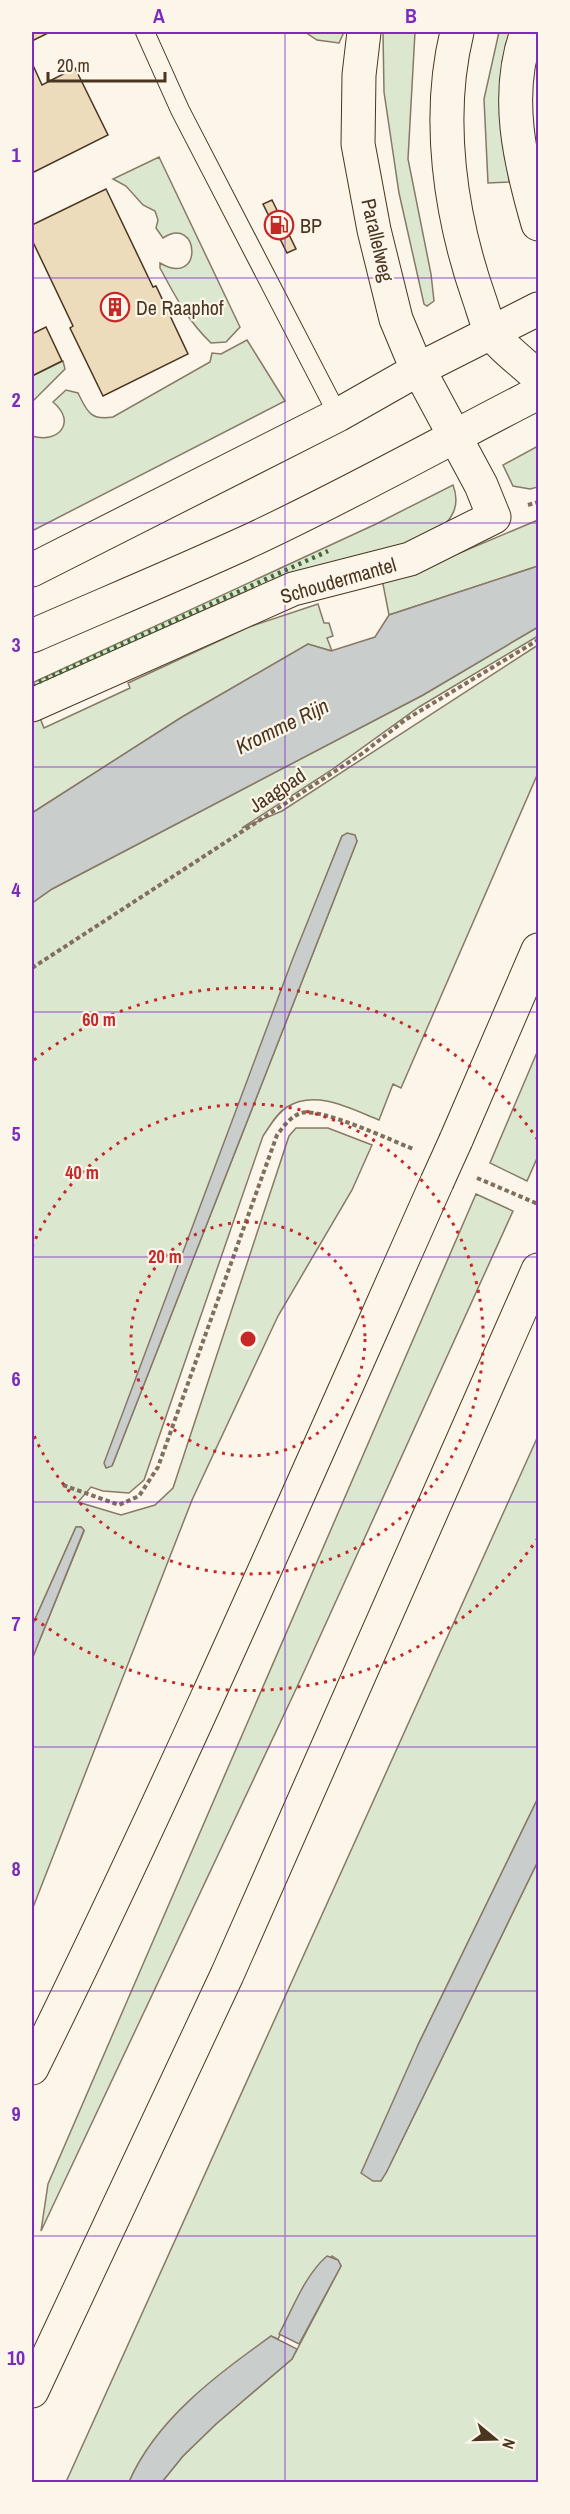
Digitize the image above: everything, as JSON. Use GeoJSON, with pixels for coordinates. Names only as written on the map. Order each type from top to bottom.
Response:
{"type":"FeatureCollection","features":[{"type":"Feature","properties":{"kind":"main road","name":"Parallelweg"},"geometry":{"type":"LineString","coordinates":[[364,32],[359,75],[358,144],[374,230],[396,319],[419,369],[456,435]]}},
{"type":"Feature","properties":{"kind":"main road"},"geometry":{"type":"LineString","coordinates":[[457,32],[448,93],[448,155],[465,256],[492,333],[538,377]]}},
{"type":"Feature","properties":{"kind":"main road"},"geometry":{"type":"LineString","coordinates":[[527,32],[522,44],[515,90],[516,126],[530,165],[538,224]]}},
{"type":"Feature","properties":{"kind":"main road"},"geometry":{"type":"LineString","coordinates":[[32,570],[338,415],[419,369],[538,309]]}},
{"type":"Feature","properties":{"kind":"main road"},"geometry":{"type":"LineString","coordinates":[[32,636],[246,543],[369,483],[538,393]]}},
{"type":"Feature","properties":{"kind":"main road","name":"Schoudermantel"},"geometry":{"type":"LineString","coordinates":[[32,705],[293,589],[410,559],[494,517],[456,435]]}},
{"type":"Feature","properties":{"kind":"main road"},"geometry":{"type":"LineString","coordinates":[[32,2068],[90,1951],[273,1552],[538,950]]}},
{"type":"Feature","properties":{"kind":"main road"},"geometry":{"type":"LineString","coordinates":[[32,2391],[227,1975],[538,1270]]}},
{"type":"Feature","properties":{"kind":"lane"},"geometry":{"type":"LineString","coordinates":[[146,32],[180,110],[338,415]]}},
{"type":"Feature","properties":{"kind":"path","name":"Jaagpad"},"geometry":{"type":"LineString","coordinates":[[32,968],[363,753],[405,720],[538,640]]}},
{"type":"Feature","properties":{"kind":"path"},"geometry":{"type":"LineString","coordinates":[[63,1485],[119,1505],[139,1496],[158,1467],[277,1135],[289,1120],[303,1112],[326,1116],[373,1132],[414,1150]]}},
{"type":"Feature","properties":{"kind":"path"},"geometry":{"type":"LineString","coordinates":[[476,1177],[538,1204]]}},
{"type":"Feature","properties":{"kind":"green space"},"geometry":{"type":"Polygon","coordinates":[[[305,32],[344,32],[339,43],[317,40],[305,32]]]}},
{"type":"Feature","properties":{"kind":"green space"},"geometry":{"type":"Polygon","coordinates":[[[383,32],[415,32],[408,159],[431,274],[434,301],[427,306],[424,304],[399,193],[384,92],[383,32]]]}},
{"type":"Feature","properties":{"kind":"green space"},"geometry":{"type":"Polygon","coordinates":[[[499,32],[515,32],[505,139],[509,182],[488,183],[484,99],[499,32]]]}},
{"type":"Feature","properties":{"kind":"green space"},"geometry":{"type":"Polygon","coordinates":[[[159,157],[240,327],[226,342],[211,343],[203,335],[182,308],[160,268],[160,263],[174,268],[184,267],[190,260],[192,251],[190,242],[184,235],[175,233],[163,238],[156,228],[158,220],[155,211],[143,205],[126,186],[113,179],[159,157]]]}},
{"type":"Feature","properties":{"kind":"green space"},"geometry":{"type":"Polygon","coordinates":[[[247,340],[285,401],[32,531],[32,436],[49,437],[61,430],[64,417],[53,402],[66,390],[78,393],[87,410],[94,416],[113,417],[210,362],[212,353],[221,354],[247,340]]]}},
{"type":"Feature","properties":{"kind":"green space"},"geometry":{"type":"Polygon","coordinates":[[[63,361],[65,369],[32,402],[32,376],[63,361]]]}},
{"type":"Feature","properties":{"kind":"green space"},"geometry":{"type":"Polygon","coordinates":[[[538,446],[538,487],[530,489],[513,486],[503,465],[538,446]]]}},
{"type":"Feature","properties":{"kind":"green space"},"geometry":{"type":"Polygon","coordinates":[[[453,485],[456,500],[454,512],[447,523],[436,532],[32,691],[32,683],[376,524],[453,485]]]}},
{"type":"Feature","properties":{"kind":"green space"},"geometry":{"type":"Polygon","coordinates":[[[538,520],[538,566],[389,615],[382,579],[450,557],[538,520]]]}},
{"type":"Feature","properties":{"kind":"green space"},"geometry":{"type":"Polygon","coordinates":[[[318,604],[324,623],[329,623],[333,636],[327,638],[332,651],[308,644],[182,717],[32,813],[32,721],[40,718],[44,728],[130,688],[128,683],[249,627],[318,604]]]}},
{"type":"Feature","properties":{"kind":"green space"},"geometry":{"type":"Polygon","coordinates":[[[538,627],[538,636],[419,707],[330,771],[242,828],[282,811],[538,645],[538,773],[401,1088],[393,1084],[379,1120],[345,1106],[321,1100],[298,1102],[287,1107],[276,1117],[263,1136],[144,1480],[129,1493],[103,1491],[91,1487],[78,1502],[121,1515],[155,1505],[173,1488],[289,1136],[296,1128],[328,1128],[372,1145],[352,1190],[278,1316],[192,1500],[32,1910],[32,1659],[84,1531],[81,1527],[76,1527],[32,1626],[32,903],[52,889],[423,695],[538,627]],[[342,836],[311,914],[224,1150],[112,1466],[357,841],[342,836]]]}},
{"type":"Feature","properties":{"kind":"green space"},"geometry":{"type":"Polygon","coordinates":[[[538,1050],[538,1156],[527,1181],[490,1163],[538,1050]]]}},
{"type":"Feature","properties":{"kind":"green space"},"geometry":{"type":"Polygon","coordinates":[[[476,1194],[513,1211],[297,1687],[41,2231],[48,2184],[476,1194]]]}},
{"type":"Feature","properties":{"kind":"green space"},"geometry":{"type":"Polygon","coordinates":[[[538,1436],[538,1798],[418,2045],[386,2173],[538,1861],[538,2482],[162,2482],[183,2456],[216,2424],[292,2359],[341,2266],[332,2256],[304,2286],[278,2339],[271,2336],[172,2419],[141,2459],[129,2482],[66,2482],[538,1436]]]}},
{"type":"Feature","properties":{"kind":"water","name":"Kromme Rijn"},"geometry":{"type":"Polygon","coordinates":[[[538,566],[538,627],[423,695],[52,889],[32,903],[32,813],[182,717],[308,644],[331,651],[375,637],[389,615],[538,566]]]}},
{"type":"Feature","properties":{"kind":"water"},"geometry":{"type":"Polygon","coordinates":[[[347,833],[355,835],[357,841],[112,1466],[106,1468],[104,1463],[293,958],[342,836],[347,833]]]}},
{"type":"Feature","properties":{"kind":"water"},"geometry":{"type":"Polygon","coordinates":[[[76,1527],[84,1530],[32,1659],[32,1626],[76,1527]]]}},
{"type":"Feature","properties":{"kind":"water"},"geometry":{"type":"Polygon","coordinates":[[[538,1798],[538,1861],[386,2173],[381,2181],[373,2181],[361,2173],[418,2045],[538,1798]]]}},
{"type":"Feature","properties":{"kind":"water"},"geometry":{"type":"Polygon","coordinates":[[[327,2256],[338,2260],[341,2266],[299,2344],[279,2334],[306,2282],[327,2256]]]}},
{"type":"Feature","properties":{"kind":"water"},"geometry":{"type":"Polygon","coordinates":[[[271,2336],[297,2349],[292,2359],[216,2424],[183,2456],[162,2482],[129,2482],[155,2438],[172,2418],[209,2383],[271,2336]]]}},
{"type":"Feature","properties":{"kind":"building"},"geometry":{"type":"Polygon","coordinates":[[[32,32],[50,32],[32,41],[32,32]]]}},
{"type":"Feature","properties":{"kind":"building"},"geometry":{"type":"Polygon","coordinates":[[[32,63],[42,85],[75,68],[108,135],[32,173],[32,63]]]}},
{"type":"Feature","properties":{"kind":"building","name":"De Raaphof"},"geometry":{"type":"Polygon","coordinates":[[[106,189],[188,354],[103,396],[70,328],[73,326],[32,240],[32,225],[106,189]]]}},
{"type":"Feature","properties":{"kind":"building"},"geometry":{"type":"Polygon","coordinates":[[[272,200],[296,249],[287,253],[263,204],[272,200]]]}},
{"type":"Feature","properties":{"kind":"building"},"geometry":{"type":"Polygon","coordinates":[[[46,327],[62,361],[32,376],[32,334],[46,327]]]}},
{"type":"Feature","properties":{"kind":"hedge"},"geometry":{"type":"LineString","coordinates":[[32,685],[328,551]]}},
{"type":"Feature","properties":{"kind":"place","name":"BP"},"geometry":{"type":"Point","coordinates":[279,225]}},
{"type":"Feature","properties":{"kind":"place","name":"De Raaphof"},"geometry":{"type":"Point","coordinates":[115,307]}}]}
